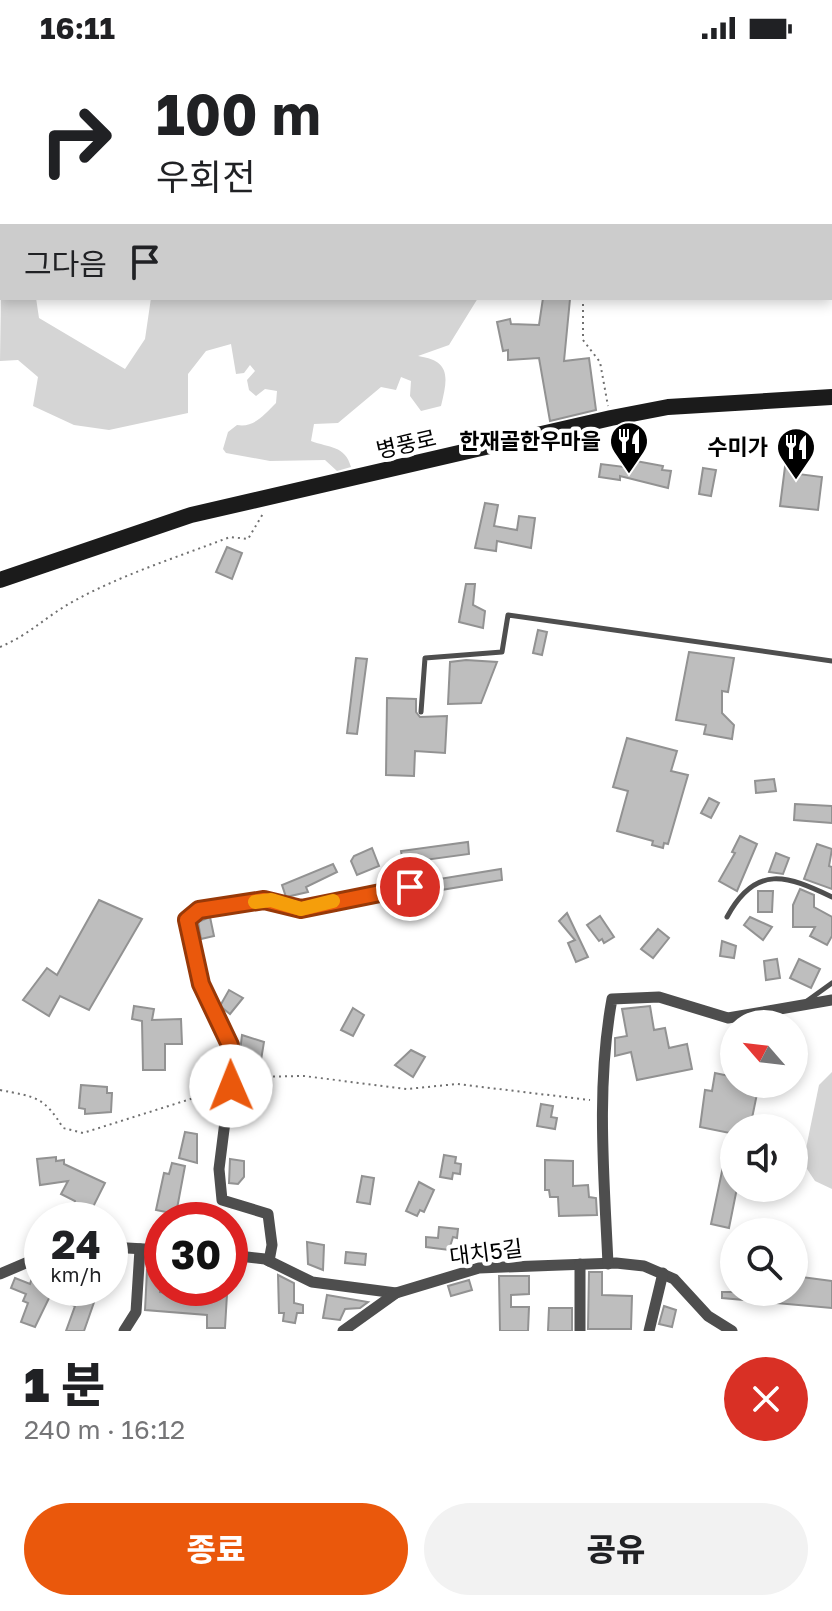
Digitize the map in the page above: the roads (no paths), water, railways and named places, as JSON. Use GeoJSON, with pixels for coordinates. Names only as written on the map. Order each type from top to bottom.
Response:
{"type":"FeatureCollection","features":[{"type":"Feature","properties":{"kind":"main road","name":"병풍로"},"geometry":{"type":"LineString","coordinates":[[0,580],[191,515],[611,418],[668,407],[832,397]]}},
{"type":"Feature","properties":{"kind":"street"},"geometry":{"type":"LineString","coordinates":[[269,1261],[272,1245],[268,1214],[222,1200],[219,1169],[231,1086],[230,1045],[201,984],[187,920],[199,910],[264,900],[301,909],[410,887]]}},
{"type":"Feature","properties":{"kind":"street"},"geometry":{"type":"LineString","coordinates":[[608,1264],[601,1163],[605,1142],[606,1031],[612,999],[659,997],[728,1018],[832,1000]]}},
{"type":"Feature","properties":{"kind":"street"},"geometry":{"type":"LineString","coordinates":[[128,1248],[144,1249]]}},
{"type":"Feature","properties":{"kind":"street"},"geometry":{"type":"LineString","coordinates":[[124,1331],[136,1312],[140,1249]]}},
{"type":"Feature","properties":{"kind":"street","name":"대치5길"},"geometry":{"type":"LineString","coordinates":[[248,1258],[269,1261],[312,1282],[396,1293],[479,1268],[580,1264],[644,1266],[663,1273],[685,1288],[717,1323],[732,1331]]}},
{"type":"Feature","properties":{"kind":"street"},"geometry":{"type":"LineString","coordinates":[[0,1274],[24,1264]]}},
{"type":"Feature","properties":{"kind":"street"},"geometry":{"type":"LineString","coordinates":[[580,1264],[580,1331]]}},
{"type":"Feature","properties":{"kind":"street"},"geometry":{"type":"LineString","coordinates":[[649,1331],[663,1273]]}},
{"type":"Feature","properties":{"kind":"street"},"geometry":{"type":"LineString","coordinates":[[343,1331],[396,1293]]}},
{"type":"Feature","properties":{"kind":"lane"},"geometry":{"type":"LineString","coordinates":[[421,712],[425,658],[502,652],[508,615],[832,661]]}},
{"type":"Feature","properties":{"kind":"lane"},"geometry":{"type":"LineString","coordinates":[[727,917],[745,892],[767,880],[801,881],[832,897]]}},
{"type":"Feature","properties":{"kind":"lane"},"geometry":{"type":"LineString","coordinates":[[805,1004],[832,983]]}},
{"type":"Feature","properties":{"kind":"place","name":"한재골한우마을"},"geometry":{"type":"Point","coordinates":[629,475]}},
{"type":"Feature","properties":{"kind":"place","name":"수미가"},"geometry":{"type":"Point","coordinates":[796,481]}}]}
